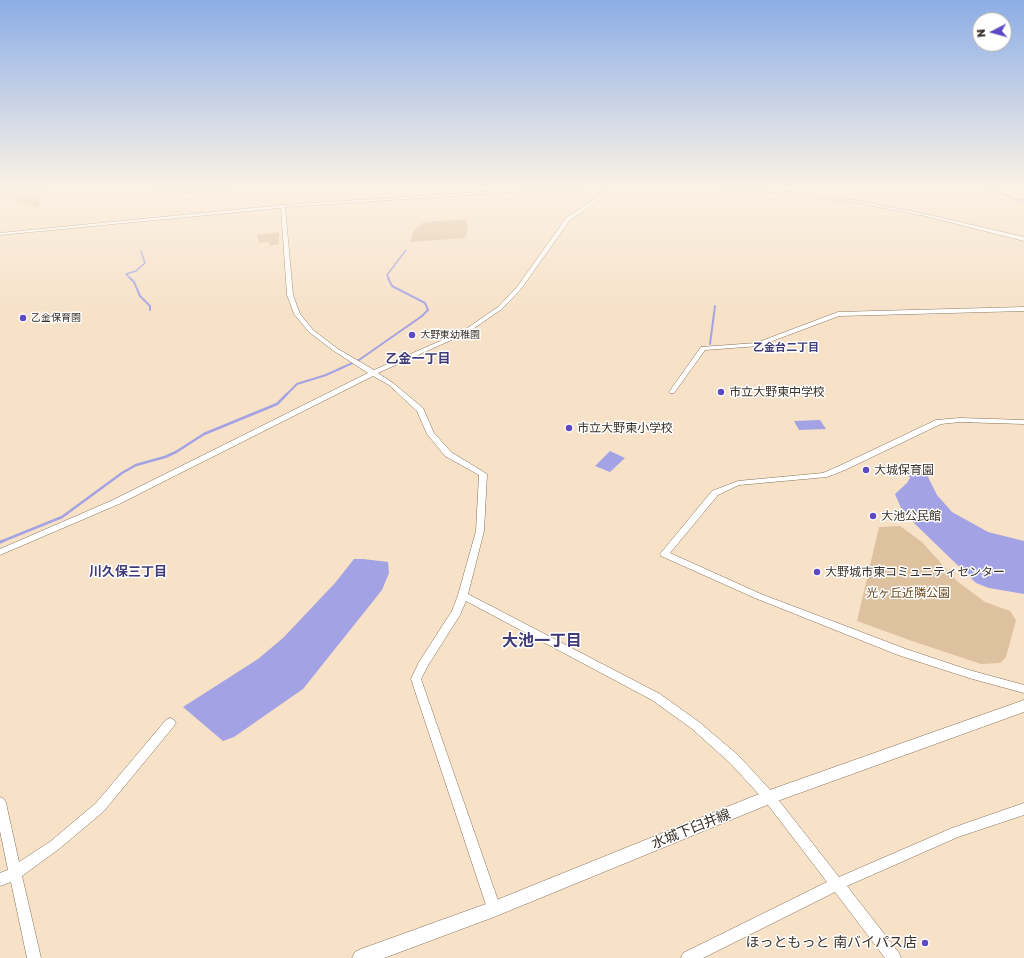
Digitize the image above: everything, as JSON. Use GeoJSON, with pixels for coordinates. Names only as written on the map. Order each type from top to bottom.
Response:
{"type":"FeatureCollection","features":[{"type":"Feature","properties":{"kind":"main road","name":"水城下臼井線"},"geometry":{"type":"LineString","coordinates":[[361,958],[494,909],[769,798],[1024,706]]}},
{"type":"Feature","properties":{"kind":"street"},"geometry":{"type":"LineString","coordinates":[[0,234],[33,231]]}},
{"type":"Feature","properties":{"kind":"street"},"geometry":{"type":"LineString","coordinates":[[285,231],[288,279],[294,311],[311,331],[336,350],[391,384],[417,406],[435,440],[448,454],[483,474],[480,531],[463,595],[457,612],[423,665],[416,679],[494,909]]}},
{"type":"Feature","properties":{"kind":"street"},"geometry":{"type":"LineString","coordinates":[[0,552],[116,502],[373,373],[408,356],[459,335],[480,323],[500,308],[519,288],[560,231]]}},
{"type":"Feature","properties":{"kind":"street"},"geometry":{"type":"LineString","coordinates":[[988,231],[1024,239]]}},
{"type":"Feature","properties":{"kind":"street"},"geometry":{"type":"LineString","coordinates":[[672,392],[703,348],[754,346],[838,314],[1024,309]]}},
{"type":"Feature","properties":{"kind":"street"},"geometry":{"type":"LineString","coordinates":[[1024,422],[960,420],[939,422],[824,475],[738,482],[715,494],[664,554],[758,596],[902,652],[969,674],[1024,688]]}},
{"type":"Feature","properties":{"kind":"street"},"geometry":{"type":"LineString","coordinates":[[463,595],[656,698],[695,725],[734,759],[769,798],[894,958]]}},
{"type":"Feature","properties":{"kind":"street"},"geometry":{"type":"LineString","coordinates":[[0,880],[15,873],[55,845],[100,807],[170,723]]}},
{"type":"Feature","properties":{"kind":"street"},"geometry":{"type":"LineString","coordinates":[[0,803],[34,958]]}},
{"type":"Feature","properties":{"kind":"street"},"geometry":{"type":"LineString","coordinates":[[688,958],[837,884],[956,832],[1024,809]]}},
{"type":"Feature","properties":{"kind":"green space"},"geometry":{"type":"Polygon","coordinates":[[[414,231],[467,231],[465,238],[410,242],[414,231]]]}},
{"type":"Feature","properties":{"kind":"green space"},"geometry":{"type":"Polygon","coordinates":[[[279,232],[279,244],[270,246],[269,242],[259,243],[257,235],[279,232]]]}},
{"type":"Feature","properties":{"kind":"green space","name":"光ヶ丘近隣公園"},"geometry":{"type":"Polygon","coordinates":[[[900,526],[922,542],[958,582],[985,602],[1010,611],[1016,620],[1006,657],[1000,663],[981,664],[857,621],[879,527],[900,526]]]}},
{"type":"Feature","properties":{"kind":"water"},"geometry":{"type":"Polygon","coordinates":[[[820,420],[826,429],[799,430],[794,421],[820,420]]]}},
{"type":"Feature","properties":{"kind":"water"},"geometry":{"type":"Polygon","coordinates":[[[610,451],[625,458],[610,472],[595,466],[610,451]]]}},
{"type":"Feature","properties":{"kind":"water"},"geometry":{"type":"Polygon","coordinates":[[[919,468],[924,469],[937,495],[952,512],[988,532],[1024,541],[1024,594],[989,588],[976,583],[915,524],[901,508],[895,494],[907,483],[910,478],[907,472],[919,468]]]}},
{"type":"Feature","properties":{"kind":"water"},"geometry":{"type":"Polygon","coordinates":[[[354,559],[388,562],[389,573],[382,590],[303,689],[234,737],[223,741],[183,707],[258,659],[283,638],[335,583],[354,559]]]}},
{"type":"Feature","properties":{"kind":"waterway"},"geometry":{"type":"LineString","coordinates":[[389,279],[387,275],[406,250]]}},
{"type":"Feature","properties":{"kind":"waterway"},"geometry":{"type":"LineString","coordinates":[[141,251],[145,263],[136,271],[126,274],[134,282],[140,296],[150,306],[150,310]]}},
{"type":"Feature","properties":{"kind":"waterway"},"geometry":{"type":"LineString","coordinates":[[3,541],[0,542],[62,517],[122,473],[136,465],[165,457],[176,452],[204,434],[277,404],[297,384],[326,375],[359,360],[422,316],[428,310],[425,303],[392,286],[388,278]]}},
{"type":"Feature","properties":{"kind":"waterway"},"geometry":{"type":"LineString","coordinates":[[710,344],[715,306]]}},
{"type":"Feature","properties":{"kind":"place","name":"乙金保育園"},"geometry":{"type":"Point","coordinates":[23,318]}},
{"type":"Feature","properties":{"kind":"place","name":"大野東幼稚園"},"geometry":{"type":"Point","coordinates":[412,335]}},
{"type":"Feature","properties":{"kind":"place","name":"市立大野東中学校"},"geometry":{"type":"Point","coordinates":[721,392]}},
{"type":"Feature","properties":{"kind":"place","name":"市立大野東小学校"},"geometry":{"type":"Point","coordinates":[569,428]}},
{"type":"Feature","properties":{"kind":"place","name":"大城保育園"},"geometry":{"type":"Point","coordinates":[866,470]}},
{"type":"Feature","properties":{"kind":"place","name":"大池公民館"},"geometry":{"type":"Point","coordinates":[873,516]}},
{"type":"Feature","properties":{"kind":"place","name":"大野城市東コミュニティセンター"},"geometry":{"type":"Point","coordinates":[817,572]}},
{"type":"Feature","properties":{"kind":"place","name":"ほっともっと 南バイパス店"},"geometry":{"type":"Point","coordinates":[925,943]}},
{"type":"Feature","properties":{"kind":"district","name":"乙金台二丁目"},"geometry":{"type":"Point","coordinates":[786,348]}},
{"type":"Feature","properties":{"kind":"district","name":"乙金一丁目"},"geometry":{"type":"Point","coordinates":[418,359]}},
{"type":"Feature","properties":{"kind":"district","name":"川久保三丁目"},"geometry":{"type":"Point","coordinates":[128,572]}},
{"type":"Feature","properties":{"kind":"district","name":"大池一丁目"},"geometry":{"type":"Point","coordinates":[542,641]}}]}
